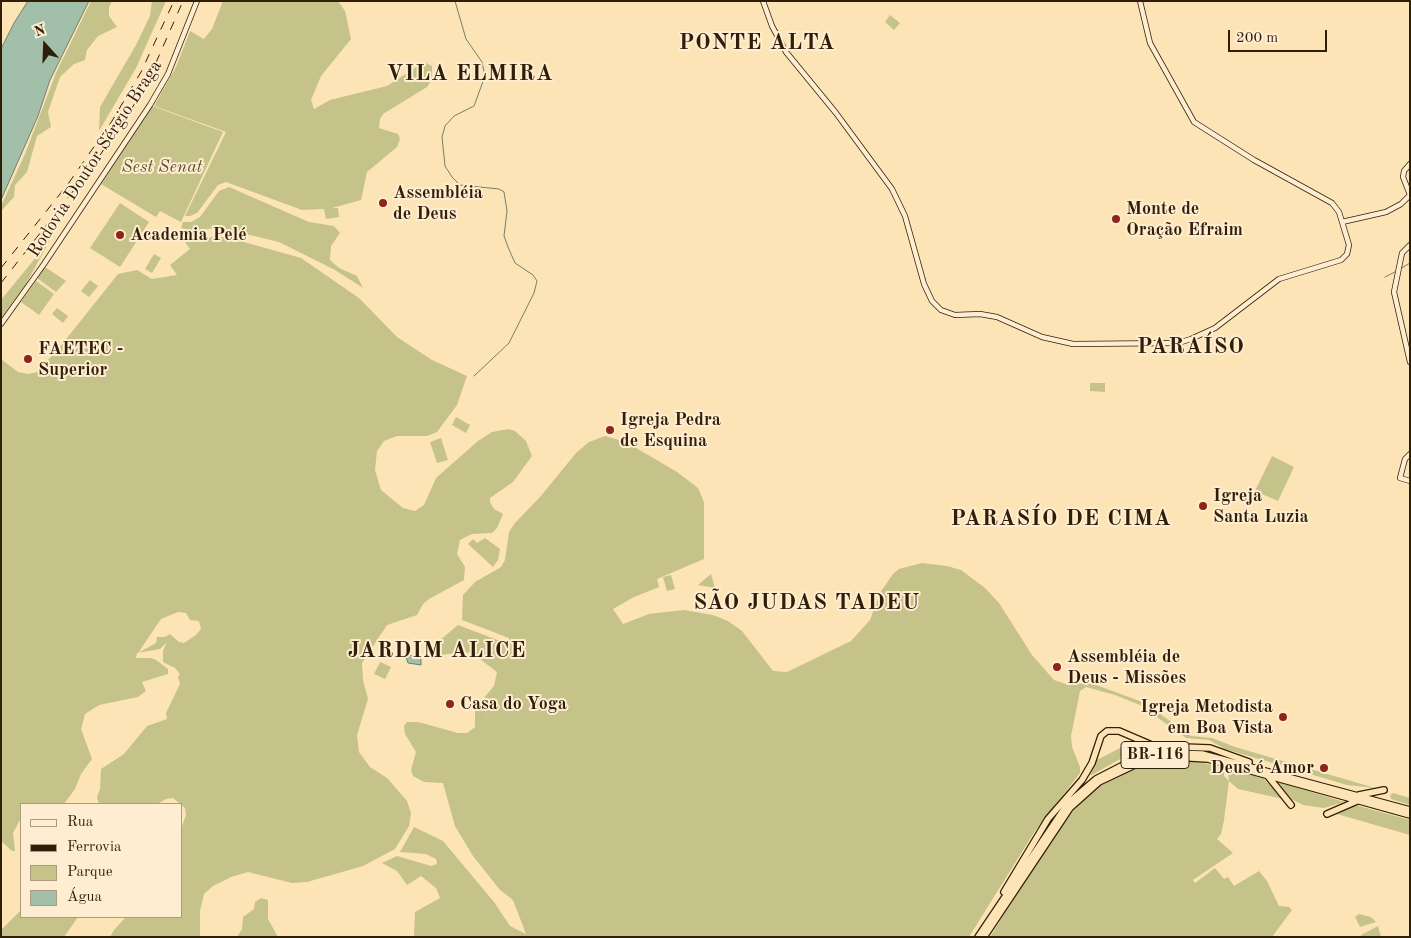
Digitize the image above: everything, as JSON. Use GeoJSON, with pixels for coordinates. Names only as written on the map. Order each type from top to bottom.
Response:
{"type":"FeatureCollection","features":[{"type":"Feature","properties":{"kind":"highway"},"geometry":{"type":"LineString","coordinates":[[999,905],[1016,870],[1048,819],[1082,780],[1092,762],[1101,736],[1107,731],[1119,731],[1154,746],[1210,748],[1298,779]]}},
{"type":"Feature","properties":{"kind":"highway","name":"BR-116"},"geometry":{"type":"LineString","coordinates":[[978,937],[1068,803],[1096,778],[1125,763],[1169,753],[1202,754],[1298,779],[1410,815]]}},
{"type":"Feature","properties":{"kind":"highway","name":"BR-116"},"geometry":{"type":"LineString","coordinates":[[984,937],[1064,814],[1080,796],[1107,777],[1145,762],[1183,757],[1216,761],[1410,810]]}},
{"type":"Feature","properties":{"kind":"highway"},"geometry":{"type":"LineString","coordinates":[[1267,775],[1291,805]]}},
{"type":"Feature","properties":{"kind":"highway"},"geometry":{"type":"LineString","coordinates":[[1327,814],[1357,798],[1384,790]]}},
{"type":"Feature","properties":{"kind":"street","name":"Rodovia Doutor Sérgio Braga"},"geometry":{"type":"LineString","coordinates":[[1,324],[44,264],[150,104],[168,74],[197,1]]}},
{"type":"Feature","properties":{"kind":"street"},"geometry":{"type":"LineString","coordinates":[[763,1],[772,26],[786,52],[831,106],[892,189],[905,216],[926,289],[935,304],[948,314],[997,317],[1042,337],[1073,344],[1185,341],[1214,328],[1279,279],[1342,260],[1347,254],[1349,245],[1342,222],[1332,202],[1250,157],[1194,122],[1150,43],[1140,1]]}},
{"type":"Feature","properties":{"kind":"street"},"geometry":{"type":"LineString","coordinates":[[1342,222],[1386,212],[1410,196],[1403,177],[1406,168],[1410,164]]}},
{"type":"Feature","properties":{"kind":"street"},"geometry":{"type":"LineString","coordinates":[[1410,245],[1402,253],[1394,292],[1410,362]]}},
{"type":"Feature","properties":{"kind":"street"},"geometry":{"type":"LineString","coordinates":[[1410,454],[1405,460],[1400,478],[1410,481]]}},
{"type":"Feature","properties":{"kind":"green space"},"geometry":{"type":"Polygon","coordinates":[[[91,1],[112,1],[109,7],[109,16],[117,27],[98,36],[87,50],[85,60],[74,64],[60,77],[48,112],[51,127],[37,136],[27,172],[15,185],[14,197],[1,211],[1,206],[25,154],[56,73],[91,1]]]}},
{"type":"Feature","properties":{"kind":"green space"},"geometry":{"type":"Polygon","coordinates":[[[152,1],[166,1],[136,68],[99,131],[100,107],[136,45],[150,16],[152,1]]]}},
{"type":"Feature","properties":{"kind":"green space"},"geometry":{"type":"Polygon","coordinates":[[[223,1],[338,1],[345,11],[351,39],[321,76],[311,100],[314,109],[330,100],[387,86],[424,62],[432,66],[432,79],[427,87],[383,114],[380,119],[379,128],[398,134],[400,139],[397,147],[367,172],[361,200],[332,208],[338,208],[339,217],[326,219],[324,209],[302,210],[226,182],[218,185],[197,213],[185,216],[226,132],[154,106],[176,67],[190,31],[204,39],[212,29],[223,1]]]}},
{"type":"Feature","properties":{"kind":"green space"},"geometry":{"type":"Polygon","coordinates":[[[890,15],[900,23],[894,30],[885,22],[890,15]]]}},
{"type":"Feature","properties":{"kind":"green space","name":"Sest Senat"},"geometry":{"type":"Polygon","coordinates":[[[152,106],[223,132],[181,222],[160,211],[156,217],[101,184],[152,106]]]}},
{"type":"Feature","properties":{"kind":"green space"},"geometry":{"type":"Polygon","coordinates":[[[229,187],[309,222],[334,226],[340,233],[331,246],[330,260],[339,268],[357,276],[363,288],[335,270],[279,242],[221,228],[190,230],[181,228],[183,222],[191,222],[200,217],[219,191],[229,187]]]}},
{"type":"Feature","properties":{"kind":"green space","name":"Academia Pelé"},"geometry":{"type":"Polygon","coordinates":[[[120,203],[149,222],[120,267],[90,248],[120,203]]]}},
{"type":"Feature","properties":{"kind":"green space"},"geometry":{"type":"Polygon","coordinates":[[[180,235],[191,238],[226,237],[301,258],[359,298],[397,337],[432,360],[467,376],[457,405],[437,432],[427,436],[397,436],[384,441],[377,451],[375,470],[381,490],[403,508],[415,511],[424,505],[436,478],[478,441],[492,432],[509,429],[515,431],[526,441],[532,456],[513,482],[490,498],[494,509],[503,514],[497,528],[492,533],[472,534],[460,540],[457,554],[465,567],[464,580],[429,599],[423,604],[417,615],[387,625],[362,663],[363,680],[368,699],[357,735],[359,752],[370,767],[387,778],[407,801],[411,813],[409,826],[395,849],[363,866],[307,882],[292,883],[248,872],[231,877],[213,886],[204,894],[200,911],[200,937],[110,937],[125,918],[182,918],[182,826],[186,815],[182,803],[173,798],[159,803],[99,803],[97,797],[100,789],[101,769],[124,754],[147,726],[167,719],[166,713],[180,684],[178,677],[180,674],[175,668],[163,662],[163,651],[167,642],[160,649],[138,653],[137,653],[136,658],[156,660],[168,669],[168,674],[142,682],[146,691],[138,697],[99,705],[85,714],[81,729],[92,759],[81,774],[75,789],[65,803],[20,803],[20,820],[13,833],[15,851],[12,851],[1,841],[1,359],[18,372],[28,374],[37,372],[59,348],[118,274],[137,270],[152,279],[177,275],[170,265],[190,249],[180,235]],[[178,612],[161,619],[138,653],[156,643],[157,637],[165,637],[170,634],[179,642],[184,643],[201,629],[199,621],[190,620],[186,613],[178,612]]]}},
{"type":"Feature","properties":{"kind":"green space"},"geometry":{"type":"Polygon","coordinates":[[[50,240],[26,284],[1,320],[1,300],[50,240]]]}},
{"type":"Feature","properties":{"kind":"green space"},"geometry":{"type":"Polygon","coordinates":[[[154,254],[161,258],[152,273],[145,269],[154,254]]]}},
{"type":"Feature","properties":{"kind":"green space"},"geometry":{"type":"Polygon","coordinates":[[[45,267],[66,281],[56,292],[37,278],[45,267]]]}},
{"type":"Feature","properties":{"kind":"green space"},"geometry":{"type":"Polygon","coordinates":[[[90,280],[98,286],[89,297],[81,291],[90,280]]]}},
{"type":"Feature","properties":{"kind":"green space"},"geometry":{"type":"Polygon","coordinates":[[[36,281],[54,294],[39,315],[21,302],[36,281]]]}},
{"type":"Feature","properties":{"kind":"green space"},"geometry":{"type":"Polygon","coordinates":[[[57,308],[68,316],[63,323],[52,314],[57,308]]]}},
{"type":"Feature","properties":{"kind":"green space"},"geometry":{"type":"Polygon","coordinates":[[[1090,383],[1105,383],[1105,392],[1090,391],[1090,383]]]}},
{"type":"Feature","properties":{"kind":"green space"},"geometry":{"type":"Polygon","coordinates":[[[456,417],[470,425],[466,433],[452,425],[456,417]]]}},
{"type":"Feature","properties":{"kind":"green space"},"geometry":{"type":"Polygon","coordinates":[[[605,436],[626,442],[677,472],[698,488],[704,502],[704,559],[657,579],[659,587],[634,597],[613,609],[623,624],[649,614],[684,610],[713,615],[728,621],[742,631],[773,671],[787,672],[851,641],[870,620],[880,593],[893,574],[899,569],[922,563],[947,566],[961,570],[985,588],[999,603],[1032,655],[1054,680],[1069,685],[1087,683],[1096,685],[1145,703],[1191,736],[1212,738],[1235,747],[1375,788],[1347,785],[1225,749],[1209,740],[1186,738],[1140,705],[1115,695],[1086,687],[1080,691],[1071,736],[1072,747],[1080,767],[1080,773],[1035,831],[969,937],[414,937],[415,912],[440,898],[436,888],[421,876],[407,885],[397,871],[382,863],[397,856],[431,866],[437,864],[436,859],[426,854],[400,852],[414,827],[443,841],[494,902],[510,926],[526,934],[513,900],[500,890],[473,856],[455,826],[443,783],[424,782],[413,776],[411,770],[416,752],[405,734],[404,726],[407,722],[418,722],[458,733],[467,733],[475,727],[475,705],[482,699],[487,718],[483,699],[494,686],[497,672],[472,653],[462,652],[435,656],[434,645],[458,625],[508,644],[509,638],[462,620],[463,595],[475,582],[501,567],[505,560],[509,532],[576,453],[589,442],[605,436]]]}},
{"type":"Feature","properties":{"kind":"green space"},"geometry":{"type":"Polygon","coordinates":[[[441,438],[448,460],[437,463],[430,442],[441,438]]]}},
{"type":"Feature","properties":{"kind":"green space"},"geometry":{"type":"Polygon","coordinates":[[[1272,456],[1294,467],[1278,501],[1255,491],[1272,456]]]}},
{"type":"Feature","properties":{"kind":"green space"},"geometry":{"type":"Polygon","coordinates":[[[485,538],[500,549],[498,560],[493,567],[468,544],[473,539],[477,543],[485,538]]]}},
{"type":"Feature","properties":{"kind":"green space"},"geometry":{"type":"Polygon","coordinates":[[[711,574],[715,588],[698,585],[711,574]]]}},
{"type":"Feature","properties":{"kind":"green space"},"geometry":{"type":"Polygon","coordinates":[[[671,575],[675,589],[667,591],[663,577],[671,575]]]}},
{"type":"Feature","properties":{"kind":"green space"},"geometry":{"type":"Polygon","coordinates":[[[380,662],[391,667],[385,679],[374,674],[380,662]]]}},
{"type":"Feature","properties":{"kind":"green space"},"geometry":{"type":"Polygon","coordinates":[[[1139,743],[1155,749],[1122,758],[1090,776],[1097,760],[1120,748],[1139,743]]]}},
{"type":"Feature","properties":{"kind":"green space"},"geometry":{"type":"Polygon","coordinates":[[[1178,762],[1200,762],[1224,768],[1224,776],[1229,781],[1224,820],[1221,834],[1217,839],[1233,853],[1193,880],[1195,883],[1215,868],[1224,879],[1228,877],[1234,886],[1259,871],[1267,881],[1279,906],[1289,907],[1292,910],[1272,937],[990,937],[1055,833],[1082,801],[1102,784],[1123,773],[1143,766],[1178,762]]]}},
{"type":"Feature","properties":{"kind":"green space"},"geometry":{"type":"Polygon","coordinates":[[[1234,770],[1263,778],[1283,799],[1238,789],[1229,781],[1228,773],[1234,770]]]}},
{"type":"Feature","properties":{"kind":"green space"},"geometry":{"type":"Polygon","coordinates":[[[1278,782],[1344,802],[1324,808],[1303,805],[1291,799],[1278,782]]]}},
{"type":"Feature","properties":{"kind":"green space"},"geometry":{"type":"Polygon","coordinates":[[[1393,793],[1410,798],[1410,805],[1391,799],[1390,795],[1393,793]]]}},
{"type":"Feature","properties":{"kind":"green space"},"geometry":{"type":"Polygon","coordinates":[[[1355,805],[1410,820],[1410,835],[1337,814],[1340,810],[1355,805]]]}},
{"type":"Feature","properties":{"kind":"green space"},"geometry":{"type":"Polygon","coordinates":[[[261,898],[268,900],[268,919],[278,937],[237,937],[242,929],[243,917],[254,909],[255,902],[261,898]]]}},
{"type":"Feature","properties":{"kind":"green space"},"geometry":{"type":"Polygon","coordinates":[[[20,911],[20,918],[77,918],[64,937],[1,937],[1,930],[20,911]]]}},
{"type":"Feature","properties":{"kind":"green space"},"geometry":{"type":"Polygon","coordinates":[[[1359,914],[1371,917],[1376,922],[1360,927],[1355,917],[1359,914]]]}},
{"type":"Feature","properties":{"kind":"green space"},"geometry":{"type":"Polygon","coordinates":[[[1378,926],[1381,937],[1359,937],[1363,934],[1378,926]]]}},
{"type":"Feature","properties":{"kind":"water"},"geometry":{"type":"Polygon","coordinates":[[[28,1],[89,1],[50,80],[38,116],[1,200],[1,49],[28,1]]]}},
{"type":"Feature","properties":{"kind":"water"},"geometry":{"type":"Polygon","coordinates":[[[409,655],[421,659],[421,665],[408,663],[406,657],[409,655]]]}},
{"type":"Feature","properties":{"kind":"waterway"},"geometry":{"type":"LineString","coordinates":[[455,1],[466,39],[482,62],[485,76],[474,106],[454,116],[445,126],[442,137],[445,166],[460,185],[499,189],[504,192],[507,211],[504,236],[508,247],[515,263],[533,275],[537,281],[534,293],[509,343],[474,376]]}},
{"type":"Feature","properties":{"kind":"waterway"},"geometry":{"type":"LineString","coordinates":[[1400,269],[1410,263]]}},
{"type":"Feature","properties":{"kind":"waterway"},"geometry":{"type":"LineString","coordinates":[[1385,277],[1395,272]]}},
{"type":"Feature","properties":{"kind":"railway"},"geometry":{"type":"LineString","coordinates":[[1,268],[68,184],[112,121],[141,72],[174,1]]}},
{"type":"Feature","properties":{"kind":"railway"},"geometry":{"type":"LineString","coordinates":[[1,283],[92,167],[144,90],[183,1]]}},
{"type":"Feature","properties":{"kind":"place","name":"Assembléia de Deus"},"geometry":{"type":"Point","coordinates":[383,203]}},
{"type":"Feature","properties":{"kind":"place","name":"Monte de Oração Efraim"},"geometry":{"type":"Point","coordinates":[1116,219]}},
{"type":"Feature","properties":{"kind":"place","name":"Academia Pelé"},"geometry":{"type":"Point","coordinates":[120,235]}},
{"type":"Feature","properties":{"kind":"place","name":"FAETEC - Superior"},"geometry":{"type":"Point","coordinates":[28,359]}},
{"type":"Feature","properties":{"kind":"place","name":"Igreja Pedra de Esquina"},"geometry":{"type":"Point","coordinates":[610,430]}},
{"type":"Feature","properties":{"kind":"place","name":"Igreja Santa Luzia"},"geometry":{"type":"Point","coordinates":[1203,506]}},
{"type":"Feature","properties":{"kind":"place","name":"Assembléia de Deus - Missões"},"geometry":{"type":"Point","coordinates":[1057,667]}},
{"type":"Feature","properties":{"kind":"place","name":"Casa do Yoga"},"geometry":{"type":"Point","coordinates":[450,704]}},
{"type":"Feature","properties":{"kind":"place","name":"Igreja Metodista em Boa Vista"},"geometry":{"type":"Point","coordinates":[1283,717]}},
{"type":"Feature","properties":{"kind":"place","name":"Deus é Amor"},"geometry":{"type":"Point","coordinates":[1324,768]}},
{"type":"Feature","properties":{"kind":"district","name":"PONTE ALTA"},"geometry":{"type":"Point","coordinates":[757,43]}},
{"type":"Feature","properties":{"kind":"district","name":"VILA ELMIRA"},"geometry":{"type":"Point","coordinates":[470,74]}},
{"type":"Feature","properties":{"kind":"district","name":"PARAÍSO"},"geometry":{"type":"Point","coordinates":[1191,347]}},
{"type":"Feature","properties":{"kind":"district","name":"PARASÍO DE CIMA"},"geometry":{"type":"Point","coordinates":[1061,519]}},
{"type":"Feature","properties":{"kind":"district","name":"SÃO JUDAS TADEU"},"geometry":{"type":"Point","coordinates":[807,603]}},
{"type":"Feature","properties":{"kind":"district","name":"JARDIM ALICE"},"geometry":{"type":"Point","coordinates":[437,651]}}]}
